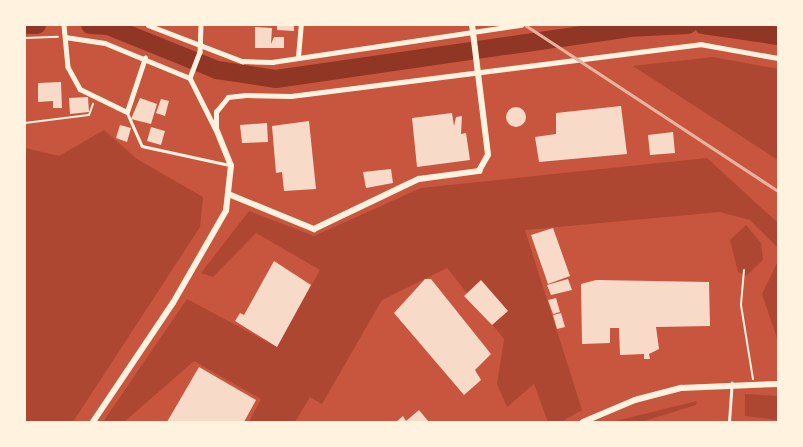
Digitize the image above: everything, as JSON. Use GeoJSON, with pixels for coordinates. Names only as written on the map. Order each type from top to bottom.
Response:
{"type":"FeatureCollection","features":[{"type":"Feature","properties":{"kind":"street"},"geometry":{"type":"LineString","coordinates":[[64,25],[68,67],[80,89],[127,112],[145,58]]}},
{"type":"Feature","properties":{"kind":"street"},"geometry":{"type":"LineString","coordinates":[[148,25],[200,50],[242,61],[272,62],[521,25]]}},
{"type":"Feature","properties":{"kind":"street"},"geometry":{"type":"LineString","coordinates":[[190,78],[200,50],[201,25]]}},
{"type":"Feature","properties":{"kind":"street"},"geometry":{"type":"LineString","coordinates":[[298,57],[301,25]]}},
{"type":"Feature","properties":{"kind":"street"},"geometry":{"type":"LineString","coordinates":[[231,195],[314,229],[419,180],[480,171],[488,155],[479,61],[474,31]]}},
{"type":"Feature","properties":{"kind":"street"},"geometry":{"type":"LineString","coordinates":[[64,34],[105,43],[190,78],[216,129],[231,166],[231,195],[221,222],[177,295],[93,422]]}},
{"type":"Feature","properties":{"kind":"street"},"geometry":{"type":"LineString","coordinates":[[216,129],[216,112],[228,97],[291,96],[480,70],[700,44],[778,58]]}},
{"type":"Feature","properties":{"kind":"street"},"geometry":{"type":"LineString","coordinates":[[583,422],[635,400],[681,388],[732,383],[778,384]]}},
{"type":"Feature","properties":{"kind":"lane"},"geometry":{"type":"LineString","coordinates":[[127,112],[142,146],[231,166]]}},
{"type":"Feature","properties":{"kind":"lane"},"geometry":{"type":"LineString","coordinates":[[729,422],[732,383]]}},
{"type":"Feature","properties":{"kind":"path"},"geometry":{"type":"LineString","coordinates":[[25,38],[64,34]]}},
{"type":"Feature","properties":{"kind":"path"},"geometry":{"type":"LineString","coordinates":[[25,123],[91,114],[92,95]]}},
{"type":"Feature","properties":{"kind":"path"},"geometry":{"type":"LineString","coordinates":[[744,270],[740,305],[753,363],[753,383]]}},
{"type":"Feature","properties":{"kind":"shaded area"},"geometry":{"type":"Polygon","coordinates":[[[713,57],[778,69],[778,160],[633,66],[713,57]]]}},
{"type":"Feature","properties":{"kind":"shaded area"},"geometry":{"type":"Polygon","coordinates":[[[104,130],[137,159],[203,197],[200,227],[73,422],[25,422],[25,148],[59,156],[104,130]]]}},
{"type":"Feature","properties":{"kind":"shaded area"},"geometry":{"type":"Polygon","coordinates":[[[707,158],[778,223],[778,248],[750,220],[720,212],[525,230],[582,410],[561,422],[548,422],[534,384],[507,407],[497,384],[504,339],[447,268],[382,300],[322,404],[310,397],[295,422],[249,422],[261,399],[194,361],[124,422],[103,422],[187,299],[277,347],[320,270],[256,233],[213,277],[201,273],[249,211],[314,236],[421,188],[707,158]]]}},
{"type":"Feature","properties":{"kind":"shaded area"},"geometry":{"type":"Polygon","coordinates":[[[746,225],[761,243],[763,260],[746,276],[738,272],[730,240],[746,225]]]}},
{"type":"Feature","properties":{"kind":"shaded area"},"geometry":{"type":"Polygon","coordinates":[[[778,261],[778,341],[762,294],[778,261]]]}},
{"type":"Feature","properties":{"kind":"shaded area"},"geometry":{"type":"Polygon","coordinates":[[[745,394],[778,396],[778,420],[745,416],[745,394]]]}},
{"type":"Feature","properties":{"kind":"shaded area"},"geometry":{"type":"Polygon","coordinates":[[[697,401],[696,405],[641,422],[612,422],[697,401]]]}},
{"type":"Feature","properties":{"kind":"building"},"geometry":{"type":"Polygon","coordinates":[[[277,25],[294,25],[294,31],[277,30],[277,25]]]}},
{"type":"Feature","properties":{"kind":"building"},"geometry":{"type":"Polygon","coordinates":[[[255,27],[272,28],[271,44],[274,37],[284,37],[284,48],[255,48],[255,27]]]}},
{"type":"Feature","properties":{"kind":"building"},"geometry":{"type":"Polygon","coordinates":[[[61,82],[62,108],[53,108],[53,101],[38,102],[38,83],[61,82]]]}},
{"type":"Feature","properties":{"kind":"building"},"geometry":{"type":"Polygon","coordinates":[[[88,97],[89,112],[70,114],[69,98],[88,97]]]}},
{"type":"Feature","properties":{"kind":"building"},"geometry":{"type":"Polygon","coordinates":[[[140,98],[157,104],[151,124],[131,119],[140,98]]]}},
{"type":"Feature","properties":{"kind":"building"},"geometry":{"type":"Polygon","coordinates":[[[161,99],[169,101],[165,116],[156,113],[161,99]]]}},
{"type":"Feature","properties":{"kind":"building"},"geometry":{"type":"Polygon","coordinates":[[[621,106],[627,154],[539,162],[535,137],[556,134],[556,113],[621,106]]]}},
{"type":"Feature","properties":{"kind":"building"},"geometry":{"type":"Polygon","coordinates":[[[516,107],[523,110],[526,117],[523,124],[516,127],[509,124],[506,117],[509,110],[516,107]]]}},
{"type":"Feature","properties":{"kind":"building"},"geometry":{"type":"Polygon","coordinates":[[[452,113],[454,126],[456,117],[462,116],[461,134],[466,133],[470,160],[417,167],[412,118],[452,113]]]}},
{"type":"Feature","properties":{"kind":"building"},"geometry":{"type":"Polygon","coordinates":[[[309,121],[316,189],[284,191],[282,172],[276,173],[272,126],[309,121]]]}},
{"type":"Feature","properties":{"kind":"building"},"geometry":{"type":"Polygon","coordinates":[[[267,123],[268,142],[242,143],[240,125],[267,123]]]}},
{"type":"Feature","properties":{"kind":"building"},"geometry":{"type":"Polygon","coordinates":[[[120,125],[131,128],[127,142],[116,138],[120,125]]]}},
{"type":"Feature","properties":{"kind":"building"},"geometry":{"type":"Polygon","coordinates":[[[151,127],[165,131],[161,145],[147,141],[151,127]]]}},
{"type":"Feature","properties":{"kind":"building"},"geometry":{"type":"Polygon","coordinates":[[[673,132],[675,153],[650,155],[648,135],[673,132]]]}},
{"type":"Feature","properties":{"kind":"building"},"geometry":{"type":"Polygon","coordinates":[[[391,169],[393,183],[366,188],[363,172],[391,169]]]}},
{"type":"Feature","properties":{"kind":"building"},"geometry":{"type":"Polygon","coordinates":[[[553,228],[570,276],[548,284],[531,235],[553,228]]]}},
{"type":"Feature","properties":{"kind":"building"},"geometry":{"type":"Polygon","coordinates":[[[274,261],[311,285],[277,347],[235,321],[240,313],[244,315],[274,261]]]}},
{"type":"Feature","properties":{"kind":"building"},"geometry":{"type":"Polygon","coordinates":[[[425,279],[431,279],[491,354],[475,370],[481,380],[464,395],[394,313],[425,279]]]}},
{"type":"Feature","properties":{"kind":"building"},"geometry":{"type":"Polygon","coordinates":[[[568,279],[572,290],[551,295],[547,285],[568,279]]]}},
{"type":"Feature","properties":{"kind":"building"},"geometry":{"type":"Polygon","coordinates":[[[481,280],[508,311],[492,325],[464,296],[481,280]]]}},
{"type":"Feature","properties":{"kind":"building"},"geometry":{"type":"Polygon","coordinates":[[[596,280],[709,282],[710,326],[656,327],[659,349],[649,354],[650,359],[644,359],[644,354],[620,355],[619,328],[610,328],[610,343],[582,344],[581,284],[596,280]]]}},
{"type":"Feature","properties":{"kind":"building"},"geometry":{"type":"Polygon","coordinates":[[[556,298],[560,312],[553,314],[548,300],[556,298]]]}},
{"type":"Feature","properties":{"kind":"building"},"geometry":{"type":"Polygon","coordinates":[[[561,313],[565,327],[557,329],[553,315],[561,313]]]}},
{"type":"Feature","properties":{"kind":"building"},"geometry":{"type":"Polygon","coordinates":[[[199,367],[256,400],[244,422],[167,422],[199,367]]]}},
{"type":"Feature","properties":{"kind":"building"},"geometry":{"type":"Polygon","coordinates":[[[419,410],[429,422],[396,422],[403,416],[406,421],[419,410]]]}},
{"type":"Feature","properties":{"kind":"waterway"},"geometry":{"type":"LineString","coordinates":[[25,25],[37,25]]}},
{"type":"Feature","properties":{"kind":"waterway"},"geometry":{"type":"LineString","coordinates":[[90,25],[108,26],[217,70],[276,79],[628,28],[688,25]]}},
{"type":"Feature","properties":{"kind":"waterway"},"geometry":{"type":"LineString","coordinates":[[703,25],[778,36]]}},
{"type":"Feature","properties":{"kind":"railway"},"geometry":{"type":"LineString","coordinates":[[525,25],[778,191]]}}]}
